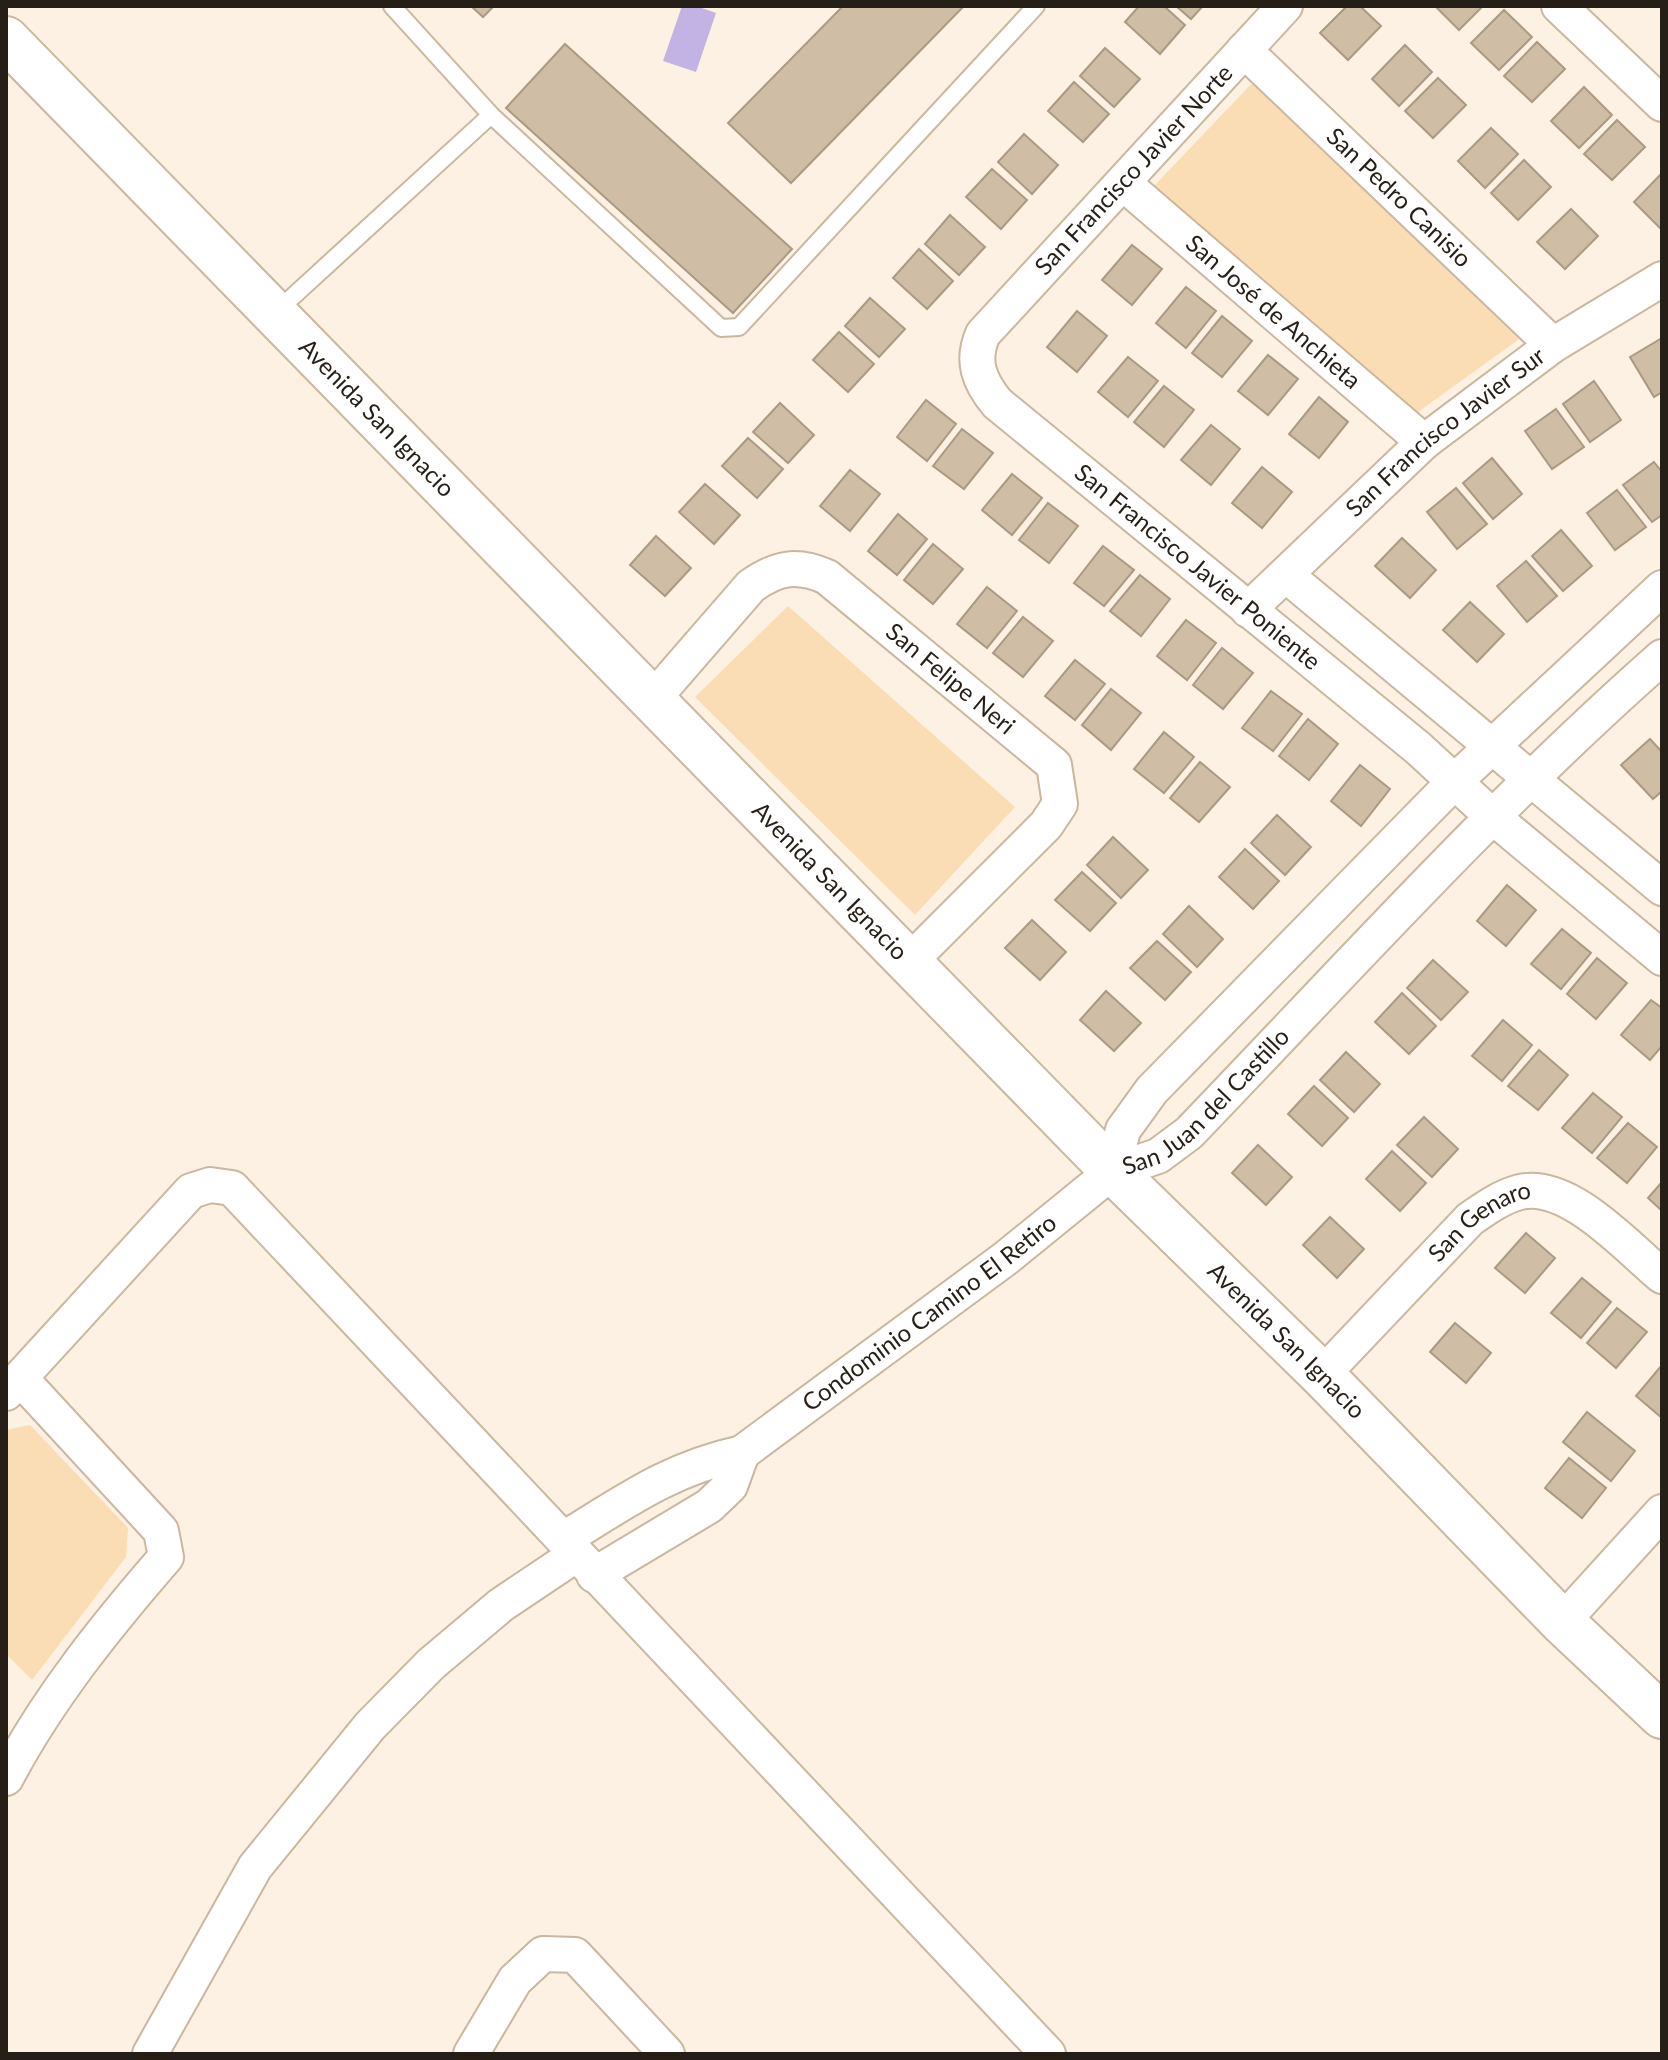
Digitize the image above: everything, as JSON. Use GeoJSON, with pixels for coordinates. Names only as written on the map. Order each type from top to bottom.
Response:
{"type":"FeatureCollection","features":[{"type":"Feature","properties":{"kind":"main road","name":"Avenida San Ignacio"},"geometry":{"type":"LineString","coordinates":[[6,39],[1113,1171],[1322,1375],[1562,1622],[1662,1716]]}},
{"type":"Feature","properties":{"kind":"street","name":"San Francisco Javier Norte"},"geometry":{"type":"LineString","coordinates":[[983,334],[1285,6]]}},
{"type":"Feature","properties":{"kind":"street"},"geometry":{"type":"LineString","coordinates":[[1559,6],[1662,104]]}},
{"type":"Feature","properties":{"kind":"street","name":"San Pedro Canisio"},"geometry":{"type":"LineString","coordinates":[[1244,50],[1553,345]]}},
{"type":"Feature","properties":{"kind":"street","name":"San José de Anchieta"},"geometry":{"type":"LineString","coordinates":[[1123,183],[1424,442]]}},
{"type":"Feature","properties":{"kind":"street","name":"San Francisco Javier Sur"},"geometry":{"type":"LineString","coordinates":[[1248,610],[1424,442],[1553,345],[1662,279]]}},
{"type":"Feature","properties":{"kind":"street","name":"San Francisco Javier Poniente"},"geometry":{"type":"LineString","coordinates":[[983,334],[977,352],[977,368],[997,403],[1662,958]]}},
{"type":"Feature","properties":{"kind":"street","name":"San Felipe Neri"},"geometry":{"type":"LineString","coordinates":[[652,700],[751,586],[768,574],[804,567],[827,577],[1054,765],[1060,804],[1046,825],[908,963]]}},
{"type":"Feature","properties":{"kind":"street","name":"San Francisco Javier Poniente"},"geometry":{"type":"LineString","coordinates":[[1286,575],[1490,748],[1662,888]]}},
{"type":"Feature","properties":{"kind":"street","name":"San Juan del Castillo"},"geometry":{"type":"LineString","coordinates":[[1113,1171],[1123,1130],[1135,1109],[1454,782],[1662,588]]}},
{"type":"Feature","properties":{"kind":"street","name":"San Juan del Castillo"},"geometry":{"type":"LineString","coordinates":[[1113,1171],[1158,1156],[1189,1133],[1493,817],[1662,657]]}},
{"type":"Feature","properties":{"kind":"street"},"geometry":{"type":"LineString","coordinates":[[1359,878],[1397,916]]}},
{"type":"Feature","properties":{"kind":"street","name":"Condominio Camino El Retiro"},"geometry":{"type":"LineString","coordinates":[[578,1556],[669,1475],[699,1463],[742,1453],[1006,1258],[1113,1171]]}},
{"type":"Feature","properties":{"kind":"street"},"geometry":{"type":"LineString","coordinates":[[6,1778],[21,1748],[117,1614],[166,1557],[161,1531],[13,1385],[191,1191],[210,1185],[232,1188],[1048,2054]]}},
{"type":"Feature","properties":{"kind":"street","name":"San Genaro"},"geometry":{"type":"LineString","coordinates":[[1322,1375],[1470,1219],[1495,1201],[1522,1192],[1545,1192],[1576,1205],[1662,1276]]}},
{"type":"Feature","properties":{"kind":"street"},"geometry":{"type":"LineString","coordinates":[[150,2054],[255,1867],[360,1737],[443,1654],[501,1605],[578,1556],[709,1506],[730,1486],[742,1453]]}},
{"type":"Feature","properties":{"kind":"street"},"geometry":{"type":"LineString","coordinates":[[1562,1622],[1662,1512]]}},
{"type":"Feature","properties":{"kind":"street"},"geometry":{"type":"LineString","coordinates":[[471,2054],[515,1980],[543,1954],[564,1954],[575,1955],[667,2054]]}},
{"type":"Feature","properties":{"kind":"lane"},"geometry":{"type":"LineString","coordinates":[[392,6],[491,115],[721,328],[739,327],[1036,6]]}},
{"type":"Feature","properties":{"kind":"lane"},"geometry":{"type":"LineString","coordinates":[[273,315],[434,171],[491,115]]}},
{"type":"Feature","properties":{"kind":"shaded area"},"geometry":{"type":"Polygon","coordinates":[[[682,6],[696,6],[716,13],[696,72],[663,61],[682,6]]]}},
{"type":"Feature","properties":{"kind":"shaded area"},"geometry":{"type":"Polygon","coordinates":[[[1255,80],[1522,337],[1411,417],[1154,186],[1255,80]]]}},
{"type":"Feature","properties":{"kind":"shaded area"},"geometry":{"type":"Polygon","coordinates":[[[788,606],[1015,807],[915,915],[695,697],[788,606]]]}},
{"type":"Feature","properties":{"kind":"shaded area"},"geometry":{"type":"Polygon","coordinates":[[[30,1425],[128,1528],[126,1557],[32,1680],[6,1654],[6,1430],[30,1425]]]}},
{"type":"Feature","properties":{"kind":"building"},"geometry":{"type":"Polygon","coordinates":[[[471,6],[494,6],[483,17],[471,6]]]}},
{"type":"Feature","properties":{"kind":"building"},"geometry":{"type":"Polygon","coordinates":[[[843,6],[964,6],[791,183],[728,123],[843,6]]]}},
{"type":"Feature","properties":{"kind":"building"},"geometry":{"type":"Polygon","coordinates":[[[1139,6],[1164,6],[1185,25],[1160,54],[1125,22],[1139,6]]]}},
{"type":"Feature","properties":{"kind":"building"},"geometry":{"type":"Polygon","coordinates":[[[1176,6],[1203,6],[1191,19],[1176,6]]]}},
{"type":"Feature","properties":{"kind":"building"},"geometry":{"type":"Polygon","coordinates":[[[1347,6],[1360,6],[1381,26],[1348,60],[1320,33],[1347,6]]]}},
{"type":"Feature","properties":{"kind":"building"},"geometry":{"type":"Polygon","coordinates":[[[1435,6],[1483,6],[1459,30],[1435,6]]]}},
{"type":"Feature","properties":{"kind":"building"},"geometry":{"type":"Polygon","coordinates":[[[1504,10],[1532,37],[1499,70],[1471,43],[1504,10]]]}},
{"type":"Feature","properties":{"kind":"building"},"geometry":{"type":"Polygon","coordinates":[[[1537,42],[1565,69],[1532,102],[1504,76],[1537,42]]]}},
{"type":"Feature","properties":{"kind":"building"},"geometry":{"type":"Polygon","coordinates":[[[565,44],[792,249],[733,313],[506,108],[565,44]]]}},
{"type":"Feature","properties":{"kind":"building"},"geometry":{"type":"Polygon","coordinates":[[[1405,45],[1432,72],[1399,106],[1372,79],[1405,45]]]}},
{"type":"Feature","properties":{"kind":"building"},"geometry":{"type":"Polygon","coordinates":[[[1105,48],[1140,79],[1114,107],[1080,76],[1105,48]]]}},
{"type":"Feature","properties":{"kind":"building"},"geometry":{"type":"Polygon","coordinates":[[[1438,78],[1466,105],[1433,138],[1405,111],[1438,78]]]}},
{"type":"Feature","properties":{"kind":"building"},"geometry":{"type":"Polygon","coordinates":[[[1074,82],[1109,114],[1083,142],[1048,111],[1074,82]]]}},
{"type":"Feature","properties":{"kind":"building"},"geometry":{"type":"Polygon","coordinates":[[[1584,87],[1612,115],[1579,148],[1551,121],[1584,87]]]}},
{"type":"Feature","properties":{"kind":"building"},"geometry":{"type":"Polygon","coordinates":[[[1617,120],[1645,147],[1612,180],[1584,154],[1617,120]]]}},
{"type":"Feature","properties":{"kind":"building"},"geometry":{"type":"Polygon","coordinates":[[[1491,128],[1518,154],[1485,188],[1458,161],[1491,128]]]}},
{"type":"Feature","properties":{"kind":"building"},"geometry":{"type":"Polygon","coordinates":[[[1024,134],[1058,165],[1032,194],[998,162],[1024,134]]]}},
{"type":"Feature","properties":{"kind":"building"},"geometry":{"type":"Polygon","coordinates":[[[1524,160],[1551,187],[1518,220],[1491,193],[1524,160]]]}},
{"type":"Feature","properties":{"kind":"building"},"geometry":{"type":"Polygon","coordinates":[[[992,169],[1027,200],[1001,229],[966,197],[992,169]]]}},
{"type":"Feature","properties":{"kind":"building"},"geometry":{"type":"Polygon","coordinates":[[[1662,173],[1662,228],[1661,229],[1634,202],[1662,173]]]}},
{"type":"Feature","properties":{"kind":"building"},"geometry":{"type":"Polygon","coordinates":[[[1571,209],[1598,236],[1565,269],[1537,242],[1571,209]]]}},
{"type":"Feature","properties":{"kind":"building"},"geometry":{"type":"Polygon","coordinates":[[[950,215],[985,247],[959,275],[925,244],[950,215]]]}},
{"type":"Feature","properties":{"kind":"building"},"geometry":{"type":"Polygon","coordinates":[[[1132,245],[1162,269],[1132,305],[1102,280],[1132,245]]]}},
{"type":"Feature","properties":{"kind":"building"},"geometry":{"type":"Polygon","coordinates":[[[919,249],[953,281],[927,309],[893,278],[919,249]]]}},
{"type":"Feature","properties":{"kind":"building"},"geometry":{"type":"Polygon","coordinates":[[[1186,287],[1216,311],[1186,348],[1156,323],[1186,287]]]}},
{"type":"Feature","properties":{"kind":"building"},"geometry":{"type":"Polygon","coordinates":[[[870,298],[905,329],[879,357],[845,326],[870,298]]]}},
{"type":"Feature","properties":{"kind":"building"},"geometry":{"type":"Polygon","coordinates":[[[1077,311],[1107,336],[1077,372],[1047,347],[1077,311]]]}},
{"type":"Feature","properties":{"kind":"building"},"geometry":{"type":"Polygon","coordinates":[[[1222,316],[1252,341],[1222,377],[1192,353],[1222,316]]]}},
{"type":"Feature","properties":{"kind":"building"},"geometry":{"type":"Polygon","coordinates":[[[839,332],[874,364],[848,392],[813,360],[839,332]]]}},
{"type":"Feature","properties":{"kind":"building"},"geometry":{"type":"Polygon","coordinates":[[[1662,338],[1662,392],[1654,397],[1630,357],[1662,338]]]}},
{"type":"Feature","properties":{"kind":"building"},"geometry":{"type":"Polygon","coordinates":[[[1268,355],[1298,379],[1268,415],[1238,391],[1268,355]]]}},
{"type":"Feature","properties":{"kind":"building"},"geometry":{"type":"Polygon","coordinates":[[[1128,357],[1158,381],[1128,417],[1098,392],[1128,357]]]}},
{"type":"Feature","properties":{"kind":"building"},"geometry":{"type":"Polygon","coordinates":[[[1594,381],[1621,420],[1590,442],[1563,404],[1594,381]]]}},
{"type":"Feature","properties":{"kind":"building"},"geometry":{"type":"Polygon","coordinates":[[[1164,386],[1194,410],[1164,447],[1134,422],[1164,386]]]}},
{"type":"Feature","properties":{"kind":"building"},"geometry":{"type":"Polygon","coordinates":[[[1319,397],[1348,422],[1319,458],[1289,434],[1319,397]]]}},
{"type":"Feature","properties":{"kind":"building"},"geometry":{"type":"Polygon","coordinates":[[[926,400],[956,424],[927,461],[897,437],[926,400]]]}},
{"type":"Feature","properties":{"kind":"building"},"geometry":{"type":"Polygon","coordinates":[[[780,403],[814,435],[788,463],[753,432],[780,403]]]}},
{"type":"Feature","properties":{"kind":"building"},"geometry":{"type":"Polygon","coordinates":[[[1556,409],[1584,447],[1552,469],[1525,431],[1556,409]]]}},
{"type":"Feature","properties":{"kind":"building"},"geometry":{"type":"Polygon","coordinates":[[[1211,425],[1240,449],[1211,485],[1181,460],[1211,425]]]}},
{"type":"Feature","properties":{"kind":"building"},"geometry":{"type":"Polygon","coordinates":[[[962,429],[993,453],[964,489],[933,466],[962,429]]]}},
{"type":"Feature","properties":{"kind":"building"},"geometry":{"type":"Polygon","coordinates":[[[748,438],[783,469],[757,498],[722,466],[748,438]]]}},
{"type":"Feature","properties":{"kind":"building"},"geometry":{"type":"Polygon","coordinates":[[[1492,458],[1522,494],[1493,519],[1463,483],[1492,458]]]}},
{"type":"Feature","properties":{"kind":"building"},"geometry":{"type":"Polygon","coordinates":[[[1654,462],[1662,472],[1662,515],[1652,522],[1623,485],[1654,462]]]}},
{"type":"Feature","properties":{"kind":"building"},"geometry":{"type":"Polygon","coordinates":[[[1262,467],[1292,492],[1262,528],[1232,503],[1262,467]]]}},
{"type":"Feature","properties":{"kind":"building"},"geometry":{"type":"Polygon","coordinates":[[[850,470],[880,494],[850,531],[820,506],[850,470]]]}},
{"type":"Feature","properties":{"kind":"building"},"geometry":{"type":"Polygon","coordinates":[[[1012,474],[1042,498],[1012,535],[982,510],[1012,474]]]}},
{"type":"Feature","properties":{"kind":"building"},"geometry":{"type":"Polygon","coordinates":[[[705,484],[740,515],[714,544],[679,512],[705,484]]]}},
{"type":"Feature","properties":{"kind":"building"},"geometry":{"type":"Polygon","coordinates":[[[1456,488],[1487,524],[1457,549],[1427,512],[1456,488]]]}},
{"type":"Feature","properties":{"kind":"building"},"geometry":{"type":"Polygon","coordinates":[[[1617,490],[1646,527],[1615,550],[1587,513],[1617,490]]]}},
{"type":"Feature","properties":{"kind":"building"},"geometry":{"type":"Polygon","coordinates":[[[1048,503],[1078,526],[1049,563],[1019,540],[1048,503]]]}},
{"type":"Feature","properties":{"kind":"building"},"geometry":{"type":"Polygon","coordinates":[[[898,514],[927,539],[897,575],[868,551],[898,514]]]}},
{"type":"Feature","properties":{"kind":"building"},"geometry":{"type":"Polygon","coordinates":[[[1561,530],[1592,566],[1563,591],[1532,556],[1561,530]]]}},
{"type":"Feature","properties":{"kind":"building"},"geometry":{"type":"Polygon","coordinates":[[[656,536],[691,568],[665,596],[630,565],[656,536]]]}},
{"type":"Feature","properties":{"kind":"building"},"geometry":{"type":"Polygon","coordinates":[[[1402,538],[1436,570],[1410,598],[1375,566],[1402,538]]]}},
{"type":"Feature","properties":{"kind":"building"},"geometry":{"type":"Polygon","coordinates":[[[933,544],[963,569],[933,604],[904,580],[933,544]]]}},
{"type":"Feature","properties":{"kind":"building"},"geometry":{"type":"Polygon","coordinates":[[[1103,546],[1134,570],[1104,606],[1074,583],[1103,546]]]}},
{"type":"Feature","properties":{"kind":"building"},"geometry":{"type":"Polygon","coordinates":[[[1526,561],[1557,596],[1527,622],[1497,586],[1526,561]]]}},
{"type":"Feature","properties":{"kind":"building"},"geometry":{"type":"Polygon","coordinates":[[[1140,575],[1170,599],[1141,636],[1110,611],[1140,575]]]}},
{"type":"Feature","properties":{"kind":"building"},"geometry":{"type":"Polygon","coordinates":[[[987,587],[1017,611],[987,648],[957,624],[987,587]]]}},
{"type":"Feature","properties":{"kind":"building"},"geometry":{"type":"Polygon","coordinates":[[[1470,602],[1504,634],[1477,662],[1443,630],[1470,602]]]}},
{"type":"Feature","properties":{"kind":"building"},"geometry":{"type":"Polygon","coordinates":[[[1023,617],[1053,641],[1023,677],[993,653],[1023,617]]]}},
{"type":"Feature","properties":{"kind":"building"},"geometry":{"type":"Polygon","coordinates":[[[1186,620],[1216,643],[1187,680],[1157,656],[1186,620]]]}},
{"type":"Feature","properties":{"kind":"building"},"geometry":{"type":"Polygon","coordinates":[[[1222,648],[1253,673],[1223,709],[1193,685],[1222,648]]]}},
{"type":"Feature","properties":{"kind":"building"},"geometry":{"type":"Polygon","coordinates":[[[1075,660],[1105,684],[1075,720],[1045,696],[1075,660]]]}},
{"type":"Feature","properties":{"kind":"building"},"geometry":{"type":"Polygon","coordinates":[[[1111,689],[1141,713],[1111,750],[1082,725],[1111,689]]]}},
{"type":"Feature","properties":{"kind":"building"},"geometry":{"type":"Polygon","coordinates":[[[1271,691],[1302,714],[1273,751],[1242,728],[1271,691]]]}},
{"type":"Feature","properties":{"kind":"building"},"geometry":{"type":"Polygon","coordinates":[[[1308,719],[1338,744],[1309,780],[1279,756],[1308,719]]]}},
{"type":"Feature","properties":{"kind":"building"},"geometry":{"type":"Polygon","coordinates":[[[1164,732],[1194,757],[1164,793],[1134,769],[1164,732]]]}},
{"type":"Feature","properties":{"kind":"building"},"geometry":{"type":"Polygon","coordinates":[[[1650,739],[1662,752],[1662,791],[1653,799],[1621,765],[1650,739]]]}},
{"type":"Feature","properties":{"kind":"building"},"geometry":{"type":"Polygon","coordinates":[[[1200,762],[1230,787],[1199,822],[1170,798],[1200,762]]]}},
{"type":"Feature","properties":{"kind":"building"},"geometry":{"type":"Polygon","coordinates":[[[1360,765],[1390,789],[1361,826],[1331,801],[1360,765]]]}},
{"type":"Feature","properties":{"kind":"building"},"geometry":{"type":"Polygon","coordinates":[[[1277,815],[1311,847],[1285,875],[1251,843],[1277,815]]]}},
{"type":"Feature","properties":{"kind":"building"},"geometry":{"type":"Polygon","coordinates":[[[1113,837],[1148,870],[1121,898],[1087,865],[1113,837]]]}},
{"type":"Feature","properties":{"kind":"building"},"geometry":{"type":"Polygon","coordinates":[[[1245,849],[1279,881],[1253,909],[1219,877],[1245,849]]]}},
{"type":"Feature","properties":{"kind":"building"},"geometry":{"type":"Polygon","coordinates":[[[1082,872],[1116,903],[1090,931],[1055,900],[1082,872]]]}},
{"type":"Feature","properties":{"kind":"building"},"geometry":{"type":"Polygon","coordinates":[[[1507,885],[1536,910],[1506,946],[1477,921],[1507,885]]]}},
{"type":"Feature","properties":{"kind":"building"},"geometry":{"type":"Polygon","coordinates":[[[1189,906],[1223,939],[1197,967],[1163,934],[1189,906]]]}},
{"type":"Feature","properties":{"kind":"building"},"geometry":{"type":"Polygon","coordinates":[[[1032,920],[1066,952],[1040,980],[1005,948],[1032,920]]]}},
{"type":"Feature","properties":{"kind":"building"},"geometry":{"type":"Polygon","coordinates":[[[1562,929],[1591,953],[1561,989],[1531,964],[1562,929]]]}},
{"type":"Feature","properties":{"kind":"building"},"geometry":{"type":"Polygon","coordinates":[[[1157,941],[1191,972],[1165,1000],[1130,968],[1157,941]]]}},
{"type":"Feature","properties":{"kind":"building"},"geometry":{"type":"Polygon","coordinates":[[[1597,958],[1627,983],[1596,1019],[1567,994],[1597,958]]]}},
{"type":"Feature","properties":{"kind":"building"},"geometry":{"type":"Polygon","coordinates":[[[1433,960],[1468,992],[1441,1020],[1407,988],[1433,960]]]}},
{"type":"Feature","properties":{"kind":"building"},"geometry":{"type":"Polygon","coordinates":[[[1106,991],[1141,1023],[1114,1051],[1080,1020],[1106,991]]]}},
{"type":"Feature","properties":{"kind":"building"},"geometry":{"type":"Polygon","coordinates":[[[1402,993],[1436,1026],[1409,1054],[1375,1022],[1402,993]]]}},
{"type":"Feature","properties":{"kind":"building"},"geometry":{"type":"Polygon","coordinates":[[[1651,1000],[1662,1008],[1662,1046],[1650,1060],[1621,1035],[1651,1000]]]}},
{"type":"Feature","properties":{"kind":"building"},"geometry":{"type":"Polygon","coordinates":[[[1503,1020],[1532,1045],[1502,1081],[1472,1056],[1503,1020]]]}},
{"type":"Feature","properties":{"kind":"building"},"geometry":{"type":"Polygon","coordinates":[[[1539,1050],[1568,1075],[1538,1110],[1508,1086],[1539,1050]]]}},
{"type":"Feature","properties":{"kind":"building"},"geometry":{"type":"Polygon","coordinates":[[[1346,1052],[1380,1084],[1354,1112],[1320,1080],[1346,1052]]]}},
{"type":"Feature","properties":{"kind":"building"},"geometry":{"type":"Polygon","coordinates":[[[1314,1086],[1348,1118],[1322,1146],[1288,1114],[1314,1086]]]}},
{"type":"Feature","properties":{"kind":"building"},"geometry":{"type":"Polygon","coordinates":[[[1593,1093],[1622,1117],[1592,1153],[1562,1128],[1593,1093]]]}},
{"type":"Feature","properties":{"kind":"building"},"geometry":{"type":"Polygon","coordinates":[[[1424,1117],[1458,1149],[1432,1177],[1397,1145],[1424,1117]]]}},
{"type":"Feature","properties":{"kind":"building"},"geometry":{"type":"Polygon","coordinates":[[[1628,1123],[1657,1147],[1627,1183],[1597,1158],[1628,1123]]]}},
{"type":"Feature","properties":{"kind":"building"},"geometry":{"type":"Polygon","coordinates":[[[1258,1145],[1292,1177],[1266,1205],[1232,1173],[1258,1145]]]}},
{"type":"Feature","properties":{"kind":"building"},"geometry":{"type":"Polygon","coordinates":[[[1392,1151],[1426,1183],[1400,1211],[1366,1179],[1392,1151]]]}},
{"type":"Feature","properties":{"kind":"building"},"geometry":{"type":"Polygon","coordinates":[[[1662,1182],[1662,1211],[1648,1198],[1662,1182]]]}},
{"type":"Feature","properties":{"kind":"building"},"geometry":{"type":"Polygon","coordinates":[[[1330,1217],[1364,1249],[1337,1278],[1303,1245],[1330,1217]]]}},
{"type":"Feature","properties":{"kind":"building"},"geometry":{"type":"Polygon","coordinates":[[[1526,1233],[1555,1258],[1525,1293],[1495,1268],[1526,1233]]]}},
{"type":"Feature","properties":{"kind":"building"},"geometry":{"type":"Polygon","coordinates":[[[1582,1278],[1611,1302],[1581,1338],[1551,1313],[1582,1278]]]}},
{"type":"Feature","properties":{"kind":"building"},"geometry":{"type":"Polygon","coordinates":[[[1617,1308],[1647,1332],[1616,1368],[1587,1343],[1617,1308]]]}},
{"type":"Feature","properties":{"kind":"building"},"geometry":{"type":"Polygon","coordinates":[[[1455,1323],[1491,1353],[1466,1383],[1430,1352],[1455,1323]]]}},
{"type":"Feature","properties":{"kind":"building"},"geometry":{"type":"Polygon","coordinates":[[[1662,1365],[1662,1418],[1636,1396],[1662,1365]]]}},
{"type":"Feature","properties":{"kind":"building"},"geometry":{"type":"Polygon","coordinates":[[[1587,1412],[1635,1451],[1611,1481],[1563,1442],[1587,1412]]]}},
{"type":"Feature","properties":{"kind":"building"},"geometry":{"type":"Polygon","coordinates":[[[1569,1458],[1606,1488],[1582,1518],[1545,1488],[1569,1458]]]}}]}
